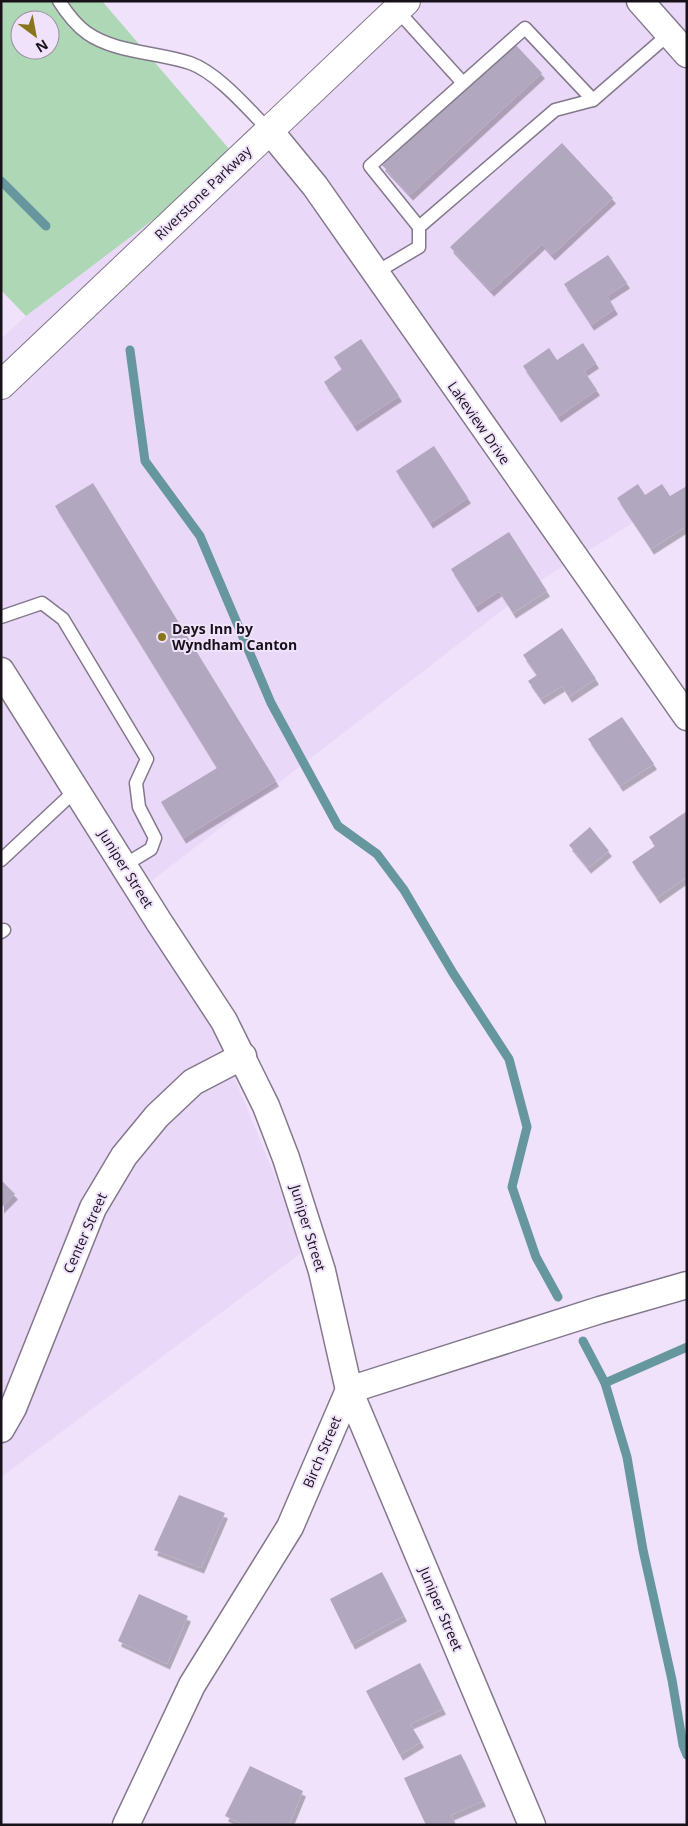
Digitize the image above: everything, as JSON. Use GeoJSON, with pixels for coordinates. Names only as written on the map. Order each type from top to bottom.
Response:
{"type":"FeatureCollection","features":[{"type":"Feature","properties":{"kind":"main road","name":"Riverstone Parkway"},"geometry":{"type":"LineString","coordinates":[[1,385],[402,6]]}},
{"type":"Feature","properties":{"kind":"street"},"geometry":{"type":"LineString","coordinates":[[640,1],[687,54]]}},
{"type":"Feature","properties":{"kind":"street","name":"Lakeview Drive"},"geometry":{"type":"LineString","coordinates":[[269,130],[315,186],[687,717]]}},
{"type":"Feature","properties":{"kind":"street","name":"Juniper Street"},"geometry":{"type":"LineString","coordinates":[[1,671],[123,866],[224,1021],[243,1056],[266,1106],[292,1177],[322,1271],[349,1390],[532,1825]]}},
{"type":"Feature","properties":{"kind":"street","name":"Center Street"},"geometry":{"type":"LineString","coordinates":[[1,1429],[13,1408],[93,1208],[124,1156],[157,1116],[193,1082],[243,1056]]}},
{"type":"Feature","properties":{"kind":"street"},"geometry":{"type":"LineString","coordinates":[[349,1390],[600,1310],[687,1285]]}},
{"type":"Feature","properties":{"kind":"street","name":"Birch Street"},"geometry":{"type":"LineString","coordinates":[[126,1825],[192,1685],[290,1527],[349,1390]]}},
{"type":"Feature","properties":{"kind":"lane"},"geometry":{"type":"LineString","coordinates":[[58,1],[86,33],[105,42],[191,64],[209,74],[235,96],[269,130]]}},
{"type":"Feature","properties":{"kind":"lane"},"geometry":{"type":"LineString","coordinates":[[402,6],[463,83]]}},
{"type":"Feature","properties":{"kind":"lane"},"geometry":{"type":"LineString","coordinates":[[375,273],[419,248],[419,228],[370,166],[525,28],[593,100]]}},
{"type":"Feature","properties":{"kind":"lane"},"geometry":{"type":"LineString","coordinates":[[419,228],[555,110],[593,100],[669,34]]}},
{"type":"Feature","properties":{"kind":"lane"},"geometry":{"type":"LineString","coordinates":[[1,617],[42,603],[63,618],[147,758],[136,783],[139,807],[155,838],[151,849],[123,866]]}},
{"type":"Feature","properties":{"kind":"lane"},"geometry":{"type":"LineString","coordinates":[[1,860],[76,790]]}},
{"type":"Feature","properties":{"kind":"shaded area"},"geometry":{"type":"Polygon","coordinates":[[[390,1],[687,1],[687,489],[544,578],[132,896],[212,1023],[305,1250],[1,1477],[1,339],[26,316],[236,157],[390,1]]]}},
{"type":"Feature","properties":{"kind":"green space"},"geometry":{"type":"Polygon","coordinates":[[[1,1],[102,1],[236,157],[26,316],[1,290],[1,1]]]}},
{"type":"Feature","properties":{"kind":"building"},"geometry":{"type":"Polygon","coordinates":[[[514,43],[542,73],[410,195],[382,165],[514,43]]]}},
{"type":"Feature","properties":{"kind":"building"},"geometry":{"type":"Polygon","coordinates":[[[562,143],[613,198],[552,255],[542,244],[491,291],[450,247],[562,143]]]}},
{"type":"Feature","properties":{"kind":"building"},"geometry":{"type":"Polygon","coordinates":[[[608,255],[627,283],[607,296],[615,309],[591,325],[564,284],[608,255]]]}},
{"type":"Feature","properties":{"kind":"building"},"geometry":{"type":"Polygon","coordinates":[[[361,339],[399,396],[354,426],[324,382],[342,369],[334,357],[361,339]]]}},
{"type":"Feature","properties":{"kind":"building"},"geometry":{"type":"Polygon","coordinates":[[[583,343],[596,363],[584,371],[597,390],[558,417],[523,366],[549,348],[557,360],[583,343]]]}},
{"type":"Feature","properties":{"kind":"building"},"geometry":{"type":"Polygon","coordinates":[[[434,446],[468,498],[430,523],[396,471],[434,446]]]}},
{"type":"Feature","properties":{"kind":"building","name":"Days Inn by Wyndham Canton"},"geometry":{"type":"Polygon","coordinates":[[[93,483],[276,781],[183,838],[161,802],[217,768],[55,506],[93,483]]]}},
{"type":"Feature","properties":{"kind":"building"},"geometry":{"type":"Polygon","coordinates":[[[638,484],[645,495],[662,484],[670,496],[687,486],[687,526],[651,549],[617,498],[638,484]]]}},
{"type":"Feature","properties":{"kind":"building"},"geometry":{"type":"Polygon","coordinates":[[[509,532],[547,591],[513,613],[499,591],[475,607],[451,569],[509,532]]]}},
{"type":"Feature","properties":{"kind":"building"},"geometry":{"type":"Polygon","coordinates":[[[562,628],[596,679],[569,697],[562,686],[541,699],[528,681],[537,675],[523,655],[562,628]]]}},
{"type":"Feature","properties":{"kind":"building"},"geometry":{"type":"Polygon","coordinates":[[[622,717],[654,764],[620,786],[588,739],[622,717]]]}},
{"type":"Feature","properties":{"kind":"building"},"geometry":{"type":"Polygon","coordinates":[[[687,811],[687,877],[657,898],[632,862],[655,846],[649,837],[687,811]]]}},
{"type":"Feature","properties":{"kind":"building"},"geometry":{"type":"Polygon","coordinates":[[[590,827],[609,851],[588,868],[569,845],[590,827]]]}},
{"type":"Feature","properties":{"kind":"building"},"geometry":{"type":"Polygon","coordinates":[[[1,1180],[15,1194],[1,1208],[1,1180]]]}},
{"type":"Feature","properties":{"kind":"building"},"geometry":{"type":"Polygon","coordinates":[[[179,1495],[225,1513],[201,1568],[154,1550],[179,1495]]]}},
{"type":"Feature","properties":{"kind":"building"},"geometry":{"type":"Polygon","coordinates":[[[382,1572],[404,1616],[352,1644],[330,1599],[382,1572]]]}},
{"type":"Feature","properties":{"kind":"building"},"geometry":{"type":"Polygon","coordinates":[[[139,1594],[188,1616],[167,1664],[118,1641],[139,1594]]]}},
{"type":"Feature","properties":{"kind":"building"},"geometry":{"type":"Polygon","coordinates":[[[420,1663],[443,1709],[410,1724],[421,1742],[400,1755],[366,1691],[420,1663]]]}},
{"type":"Feature","properties":{"kind":"building"},"geometry":{"type":"Polygon","coordinates":[[[461,1754],[483,1801],[451,1815],[456,1825],[426,1825],[404,1778],[461,1754]]]}},
{"type":"Feature","properties":{"kind":"building"},"geometry":{"type":"Polygon","coordinates":[[[250,1766],[303,1791],[289,1825],[244,1825],[225,1816],[250,1766]]]}},
{"type":"Feature","properties":{"kind":"waterway"},"geometry":{"type":"LineString","coordinates":[[1,181],[46,226]]}},
{"type":"Feature","properties":{"kind":"waterway"},"geometry":{"type":"LineString","coordinates":[[130,350],[145,461],[200,536],[271,703],[338,826],[377,854],[404,890],[453,973],[509,1059],[527,1127],[512,1187],[536,1257],[558,1297]]}},
{"type":"Feature","properties":{"kind":"waterway"},"geometry":{"type":"LineString","coordinates":[[583,1341],[605,1383],[627,1457],[643,1550],[672,1680],[683,1745],[687,1755]]}},
{"type":"Feature","properties":{"kind":"waterway"},"geometry":{"type":"LineString","coordinates":[[605,1383],[687,1347]]}},
{"type":"Feature","properties":{"kind":"place","name":"Days Inn by Wyndham Canton"},"geometry":{"type":"Point","coordinates":[162,637]}}]}
